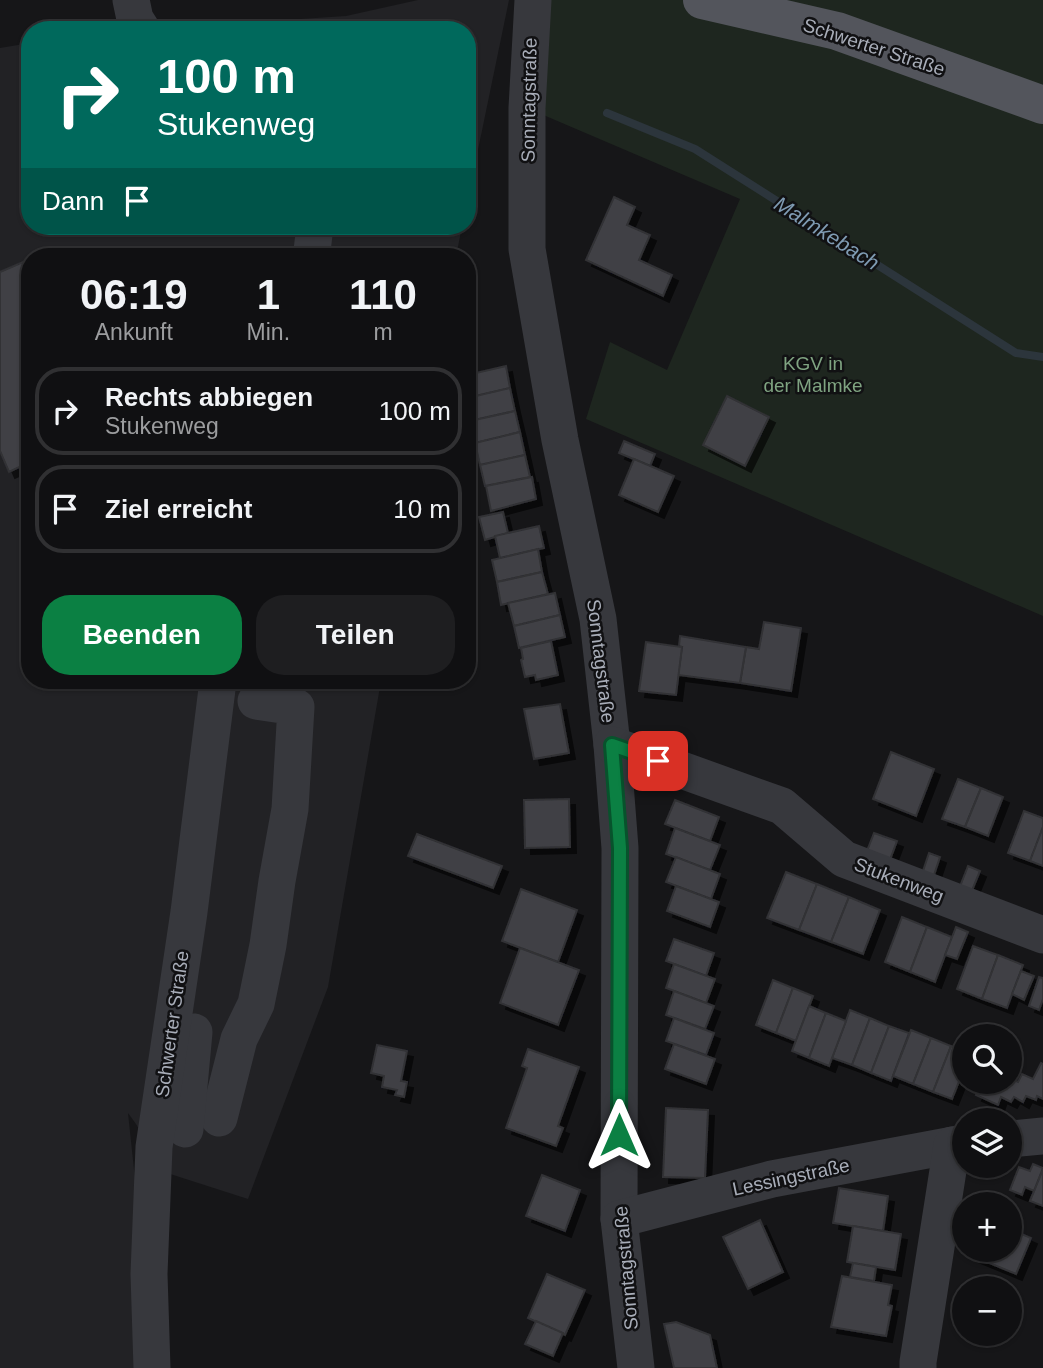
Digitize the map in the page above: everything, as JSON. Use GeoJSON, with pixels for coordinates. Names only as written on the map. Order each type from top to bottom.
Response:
{"type":"FeatureCollection","features":[{"type":"Feature","properties":{"kind":"main road","name":"Schwerter Straße"},"geometry":{"type":"LineString","coordinates":[[702,0],[837,31],[1043,105]]}},
{"type":"Feature","properties":{"kind":"street"},"geometry":{"type":"LineString","coordinates":[[131,0],[136,21]]}},
{"type":"Feature","properties":{"kind":"street","name":"Sonntagstraße"},"geometry":{"type":"LineString","coordinates":[[533,0],[527,108],[527,249],[560,440],[598,619],[612,745],[620,848],[619,1219],[636,1368]]}},
{"type":"Feature","properties":{"kind":"street","name":"Schwerter Straße"},"geometry":{"type":"LineString","coordinates":[[152,1368],[149,1274],[154,1147],[189,912],[217,689]]}},
{"type":"Feature","properties":{"kind":"street"},"geometry":{"type":"LineString","coordinates":[[219,1118],[239,1039],[256,1003],[290,809],[296,707],[256,701]]}},
{"type":"Feature","properties":{"kind":"street","name":"Stukenweg"},"geometry":{"type":"LineString","coordinates":[[612,745],[782,806],[844,859],[1043,935]]}},
{"type":"Feature","properties":{"kind":"street"},"geometry":{"type":"LineString","coordinates":[[185,1129],[195,1027],[225,809]]}},
{"type":"Feature","properties":{"kind":"street"},"geometry":{"type":"LineString","coordinates":[[1022,1138],[1043,1136]]}},
{"type":"Feature","properties":{"kind":"street","name":"Lessingstraße"},"geometry":{"type":"LineString","coordinates":[[619,1219],[772,1179],[952,1145]]}},
{"type":"Feature","properties":{"kind":"street"},"geometry":{"type":"LineString","coordinates":[[918,1368],[952,1177]]}},
{"type":"Feature","properties":{"kind":"shaded area"},"geometry":{"type":"Polygon","coordinates":[[[418,0],[509,0],[476,160],[476,21],[268,21],[346,16],[418,0]]]}},
{"type":"Feature","properties":{"kind":"shaded area"},"geometry":{"type":"Polygon","coordinates":[[[21,44],[21,235],[460,235],[458,248],[21,248],[21,689],[380,689],[328,987],[248,1199],[164,1172],[128,1113],[155,1368],[0,1368],[0,48],[21,44]]]}},
{"type":"Feature","properties":{"kind":"green space","name":"KGV in der Malmke"},"geometry":{"type":"Polygon","coordinates":[[[533,0],[1043,0],[1043,616],[586,419],[610,342],[667,370],[740,199],[527,108],[533,0]]]}},
{"type":"Feature","properties":{"kind":"building"},"geometry":{"type":"Polygon","coordinates":[[[614,197],[635,207],[627,225],[650,235],[639,260],[672,275],[663,296],[586,260],[614,197]]]}},
{"type":"Feature","properties":{"kind":"building"},"geometry":{"type":"Polygon","coordinates":[[[21,263],[21,466],[9,472],[0,451],[0,272],[21,263]]]}},
{"type":"Feature","properties":{"kind":"building"},"geometry":{"type":"Polygon","coordinates":[[[506,366],[510,388],[476,396],[476,373],[506,366]]]}},
{"type":"Feature","properties":{"kind":"building"},"geometry":{"type":"Polygon","coordinates":[[[510,388],[515,411],[476,420],[476,396],[510,388]]]}},
{"type":"Feature","properties":{"kind":"building"},"geometry":{"type":"Polygon","coordinates":[[[727,396],[769,417],[745,466],[703,445],[727,396]]]}},
{"type":"Feature","properties":{"kind":"building"},"geometry":{"type":"Polygon","coordinates":[[[515,411],[520,432],[476,443],[476,420],[515,411]]]}},
{"type":"Feature","properties":{"kind":"building"},"geometry":{"type":"Polygon","coordinates":[[[520,432],[525,455],[480,465],[476,443],[520,432]]]}},
{"type":"Feature","properties":{"kind":"building"},"geometry":{"type":"Polygon","coordinates":[[[624,441],[655,454],[650,466],[619,453],[624,441]]]}},
{"type":"Feature","properties":{"kind":"building"},"geometry":{"type":"Polygon","coordinates":[[[525,455],[530,477],[485,486],[480,465],[525,455]]]}},
{"type":"Feature","properties":{"kind":"building"},"geometry":{"type":"Polygon","coordinates":[[[634,459],[674,476],[658,512],[619,495],[634,459]]]}},
{"type":"Feature","properties":{"kind":"building"},"geometry":{"type":"Polygon","coordinates":[[[532,477],[536,499],[491,511],[486,486],[532,477]]]}},
{"type":"Feature","properties":{"kind":"building"},"geometry":{"type":"Polygon","coordinates":[[[503,512],[508,533],[485,540],[479,517],[503,512]]]}},
{"type":"Feature","properties":{"kind":"building"},"geometry":{"type":"Polygon","coordinates":[[[539,526],[544,548],[500,558],[495,536],[539,526]]]}},
{"type":"Feature","properties":{"kind":"building"},"geometry":{"type":"Polygon","coordinates":[[[538,549],[542,572],[497,582],[492,560],[538,549]]]}},
{"type":"Feature","properties":{"kind":"building"},"geometry":{"type":"Polygon","coordinates":[[[542,572],[548,594],[501,605],[497,582],[542,572]]]}},
{"type":"Feature","properties":{"kind":"building"},"geometry":{"type":"Polygon","coordinates":[[[555,593],[560,615],[514,626],[508,603],[555,593]]]}},
{"type":"Feature","properties":{"kind":"building"},"geometry":{"type":"Polygon","coordinates":[[[560,615],[565,637],[519,648],[514,626],[560,615]]]}},
{"type":"Feature","properties":{"kind":"building"},"geometry":{"type":"Polygon","coordinates":[[[764,622],[801,628],[791,691],[740,683],[746,647],[759,649],[764,622]]]}},
{"type":"Feature","properties":{"kind":"building"},"geometry":{"type":"Polygon","coordinates":[[[680,636],[746,647],[740,683],[678,675],[682,647],[679,646],[680,636]]]}},
{"type":"Feature","properties":{"kind":"building"},"geometry":{"type":"Polygon","coordinates":[[[551,641],[558,675],[536,680],[535,675],[525,677],[521,648],[551,641]]]}},
{"type":"Feature","properties":{"kind":"building"},"geometry":{"type":"Polygon","coordinates":[[[646,642],[682,647],[676,695],[639,691],[646,642]]]}},
{"type":"Feature","properties":{"kind":"building"},"geometry":{"type":"Polygon","coordinates":[[[560,704],[569,753],[534,759],[524,709],[560,704]]]}},
{"type":"Feature","properties":{"kind":"building"},"geometry":{"type":"Polygon","coordinates":[[[891,752],[934,769],[916,816],[873,799],[891,752]]]}},
{"type":"Feature","properties":{"kind":"building"},"geometry":{"type":"Polygon","coordinates":[[[958,779],[981,788],[965,827],[942,819],[958,779]]]}},
{"type":"Feature","properties":{"kind":"building"},"geometry":{"type":"Polygon","coordinates":[[[981,788],[1003,797],[988,836],[965,827],[981,788]]]}},
{"type":"Feature","properties":{"kind":"building"},"geometry":{"type":"Polygon","coordinates":[[[569,799],[570,847],[525,848],[524,800],[569,799]]]}},
{"type":"Feature","properties":{"kind":"building"},"geometry":{"type":"Polygon","coordinates":[[[675,800],[719,817],[710,841],[665,824],[675,800]]]}},
{"type":"Feature","properties":{"kind":"building"},"geometry":{"type":"Polygon","coordinates":[[[1024,811],[1043,818],[1043,827],[1030,861],[1008,853],[1024,811]]]}},
{"type":"Feature","properties":{"kind":"building"},"geometry":{"type":"Polygon","coordinates":[[[1043,827],[1043,866],[1030,861],[1043,827]]]}},
{"type":"Feature","properties":{"kind":"building"},"geometry":{"type":"Polygon","coordinates":[[[675,828],[720,845],[710,870],[666,854],[675,828]]]}},
{"type":"Feature","properties":{"kind":"building"},"geometry":{"type":"Polygon","coordinates":[[[874,833],[897,841],[888,865],[865,856],[874,833]]]}},
{"type":"Feature","properties":{"kind":"building"},"geometry":{"type":"Polygon","coordinates":[[[417,834],[502,866],[493,888],[408,856],[417,834]]]}},
{"type":"Feature","properties":{"kind":"building"},"geometry":{"type":"Polygon","coordinates":[[[929,853],[940,857],[933,878],[922,874],[929,853]]]}},
{"type":"Feature","properties":{"kind":"building"},"geometry":{"type":"Polygon","coordinates":[[[676,857],[720,874],[711,899],[666,882],[676,857]]]}},
{"type":"Feature","properties":{"kind":"building"},"geometry":{"type":"Polygon","coordinates":[[[968,866],[980,871],[971,893],[959,889],[968,866]]]}},
{"type":"Feature","properties":{"kind":"building"},"geometry":{"type":"Polygon","coordinates":[[[786,872],[817,884],[799,930],[767,918],[786,872]]]}},
{"type":"Feature","properties":{"kind":"building"},"geometry":{"type":"Polygon","coordinates":[[[817,884],[849,897],[831,942],[799,930],[817,884]]]}},
{"type":"Feature","properties":{"kind":"building"},"geometry":{"type":"Polygon","coordinates":[[[676,886],[719,902],[710,927],[667,911],[676,886]]]}},
{"type":"Feature","properties":{"kind":"building"},"geometry":{"type":"Polygon","coordinates":[[[521,889],[577,910],[558,962],[502,941],[521,889]]]}},
{"type":"Feature","properties":{"kind":"building"},"geometry":{"type":"Polygon","coordinates":[[[849,897],[880,910],[863,954],[831,942],[849,897]]]}},
{"type":"Feature","properties":{"kind":"building"},"geometry":{"type":"Polygon","coordinates":[[[902,917],[927,927],[910,972],[885,962],[902,917]]]}},
{"type":"Feature","properties":{"kind":"building"},"geometry":{"type":"Polygon","coordinates":[[[927,927],[952,937],[935,982],[910,972],[927,927]]]}},
{"type":"Feature","properties":{"kind":"building"},"geometry":{"type":"Polygon","coordinates":[[[956,927],[968,932],[957,959],[945,955],[956,927]]]}},
{"type":"Feature","properties":{"kind":"building"},"geometry":{"type":"Polygon","coordinates":[[[674,939],[714,953],[706,976],[666,961],[674,939]]]}},
{"type":"Feature","properties":{"kind":"building"},"geometry":{"type":"Polygon","coordinates":[[[973,946],[998,955],[982,999],[957,989],[973,946]]]}},
{"type":"Feature","properties":{"kind":"building"},"geometry":{"type":"Polygon","coordinates":[[[520,948],[579,970],[558,1025],[500,1003],[520,948]]]}},
{"type":"Feature","properties":{"kind":"building"},"geometry":{"type":"Polygon","coordinates":[[[998,955],[1023,965],[1007,1008],[982,999],[998,955]]]}},
{"type":"Feature","properties":{"kind":"building"},"geometry":{"type":"Polygon","coordinates":[[[674,964],[715,979],[706,1003],[666,988],[674,964]]]}},
{"type":"Feature","properties":{"kind":"building"},"geometry":{"type":"Polygon","coordinates":[[[1021,971],[1034,976],[1024,1000],[1012,994],[1021,971]]]}},
{"type":"Feature","properties":{"kind":"building"},"geometry":{"type":"Polygon","coordinates":[[[1039,977],[1043,978],[1043,999],[1039,1010],[1029,1006],[1039,977]]]}},
{"type":"Feature","properties":{"kind":"building"},"geometry":{"type":"Polygon","coordinates":[[[773,980],[793,988],[776,1033],[756,1025],[773,980]]]}},
{"type":"Feature","properties":{"kind":"building"},"geometry":{"type":"Polygon","coordinates":[[[793,988],[813,996],[796,1041],[776,1033],[793,988]]]}},
{"type":"Feature","properties":{"kind":"building"},"geometry":{"type":"Polygon","coordinates":[[[674,991],[714,1006],[705,1029],[666,1015],[674,991]]]}},
{"type":"Feature","properties":{"kind":"building"},"geometry":{"type":"Polygon","coordinates":[[[809,1006],[826,1013],[809,1058],[792,1051],[809,1006]]]}},
{"type":"Feature","properties":{"kind":"building"},"geometry":{"type":"Polygon","coordinates":[[[850,1010],[870,1018],[852,1065],[832,1058],[850,1010]]]}},
{"type":"Feature","properties":{"kind":"building"},"geometry":{"type":"Polygon","coordinates":[[[826,1013],[846,1021],[829,1066],[809,1058],[826,1013]]]}},
{"type":"Feature","properties":{"kind":"building"},"geometry":{"type":"Polygon","coordinates":[[[674,1018],[714,1033],[706,1055],[666,1041],[674,1018]]]}},
{"type":"Feature","properties":{"kind":"building"},"geometry":{"type":"Polygon","coordinates":[[[870,1018],[889,1026],[871,1073],[852,1065],[870,1018]]]}},
{"type":"Feature","properties":{"kind":"building"},"geometry":{"type":"Polygon","coordinates":[[[889,1026],[909,1033],[891,1081],[871,1073],[889,1026]]]}},
{"type":"Feature","properties":{"kind":"building"},"geometry":{"type":"Polygon","coordinates":[[[911,1030],[931,1038],[913,1084],[893,1076],[911,1030]]]}},
{"type":"Feature","properties":{"kind":"building"},"geometry":{"type":"Polygon","coordinates":[[[931,1038],[951,1046],[933,1092],[913,1084],[931,1038]]]}},
{"type":"Feature","properties":{"kind":"building"},"geometry":{"type":"Polygon","coordinates":[[[674,1044],[715,1059],[706,1084],[665,1069],[674,1044]]]}},
{"type":"Feature","properties":{"kind":"building"},"geometry":{"type":"Polygon","coordinates":[[[377,1045],[407,1051],[401,1081],[407,1082],[404,1097],[395,1095],[397,1090],[382,1087],[384,1076],[371,1073],[377,1045]]]}},
{"type":"Feature","properties":{"kind":"building"},"geometry":{"type":"Polygon","coordinates":[[[951,1046],[952,1046],[952,1099],[933,1092],[951,1046]]]}},
{"type":"Feature","properties":{"kind":"building"},"geometry":{"type":"Polygon","coordinates":[[[528,1049],[579,1067],[558,1126],[563,1128],[556,1146],[506,1128],[527,1068],[522,1066],[528,1049]]]}},
{"type":"Feature","properties":{"kind":"building"},"geometry":{"type":"Polygon","coordinates":[[[1041,1063],[1043,1064],[1043,1099],[1037,1096],[1036,1100],[1026,1096],[1023,1102],[1014,1097],[1011,1102],[1001,1097],[998,1105],[976,1095],[1022,1094],[1022,1074],[1033,1079],[1041,1063]]]}},
{"type":"Feature","properties":{"kind":"building"},"geometry":{"type":"Polygon","coordinates":[[[666,1108],[708,1110],[705,1178],[663,1177],[666,1108]]]}},
{"type":"Feature","properties":{"kind":"building"},"geometry":{"type":"Polygon","coordinates":[[[1033,1164],[1043,1168],[1034,1191],[1025,1187],[1022,1195],[1022,1192],[1010,1190],[1015,1178],[1022,1178],[1022,1168],[1030,1171],[1033,1164]]]}},
{"type":"Feature","properties":{"kind":"building"},"geometry":{"type":"Polygon","coordinates":[[[1043,1169],[1043,1206],[1030,1201],[1043,1169]]]}},
{"type":"Feature","properties":{"kind":"building"},"geometry":{"type":"Polygon","coordinates":[[[542,1175],[580,1190],[565,1231],[526,1216],[542,1175]]]}},
{"type":"Feature","properties":{"kind":"building"},"geometry":{"type":"Polygon","coordinates":[[[839,1188],[888,1196],[883,1231],[833,1223],[839,1188]]]}},
{"type":"Feature","properties":{"kind":"building"},"geometry":{"type":"Polygon","coordinates":[[[760,1220],[783,1272],[748,1289],[723,1237],[760,1220]]]}},
{"type":"Feature","properties":{"kind":"building"},"geometry":{"type":"Polygon","coordinates":[[[853,1226],[901,1234],[895,1270],[847,1262],[853,1226]]]}},
{"type":"Feature","properties":{"kind":"building"},"geometry":{"type":"Polygon","coordinates":[[[1022,1234],[1031,1238],[1022,1260],[1022,1234]]]}},
{"type":"Feature","properties":{"kind":"building"},"geometry":{"type":"Polygon","coordinates":[[[987,1262],[1021,1262],[1016,1274],[987,1262]]]}},
{"type":"Feature","properties":{"kind":"building"},"geometry":{"type":"Polygon","coordinates":[[[853,1263],[876,1267],[874,1281],[850,1277],[853,1263]]]}},
{"type":"Feature","properties":{"kind":"building"},"geometry":{"type":"Polygon","coordinates":[[[547,1274],[585,1290],[565,1335],[528,1318],[547,1274]]]}},
{"type":"Feature","properties":{"kind":"building"},"geometry":{"type":"Polygon","coordinates":[[[842,1276],[892,1285],[888,1305],[892,1306],[886,1336],[831,1327],[842,1276]]]}},
{"type":"Feature","properties":{"kind":"building"},"geometry":{"type":"Polygon","coordinates":[[[536,1321],[563,1333],[553,1356],[525,1344],[536,1321]]]}},
{"type":"Feature","properties":{"kind":"building"},"geometry":{"type":"Polygon","coordinates":[[[676,1322],[710,1335],[717,1368],[674,1368],[664,1324],[676,1322]]]}},
{"type":"Feature","properties":{"kind":"waterway","name":"Malmkebach"},"geometry":{"type":"LineString","coordinates":[[607,113],[695,149],[1016,353],[1043,357]]}},
{"type":"Feature","properties":{"kind":"route"},"geometry":{"type":"LineString","coordinates":[[619,1135],[620,848],[612,745],[658,761]]}}]}
